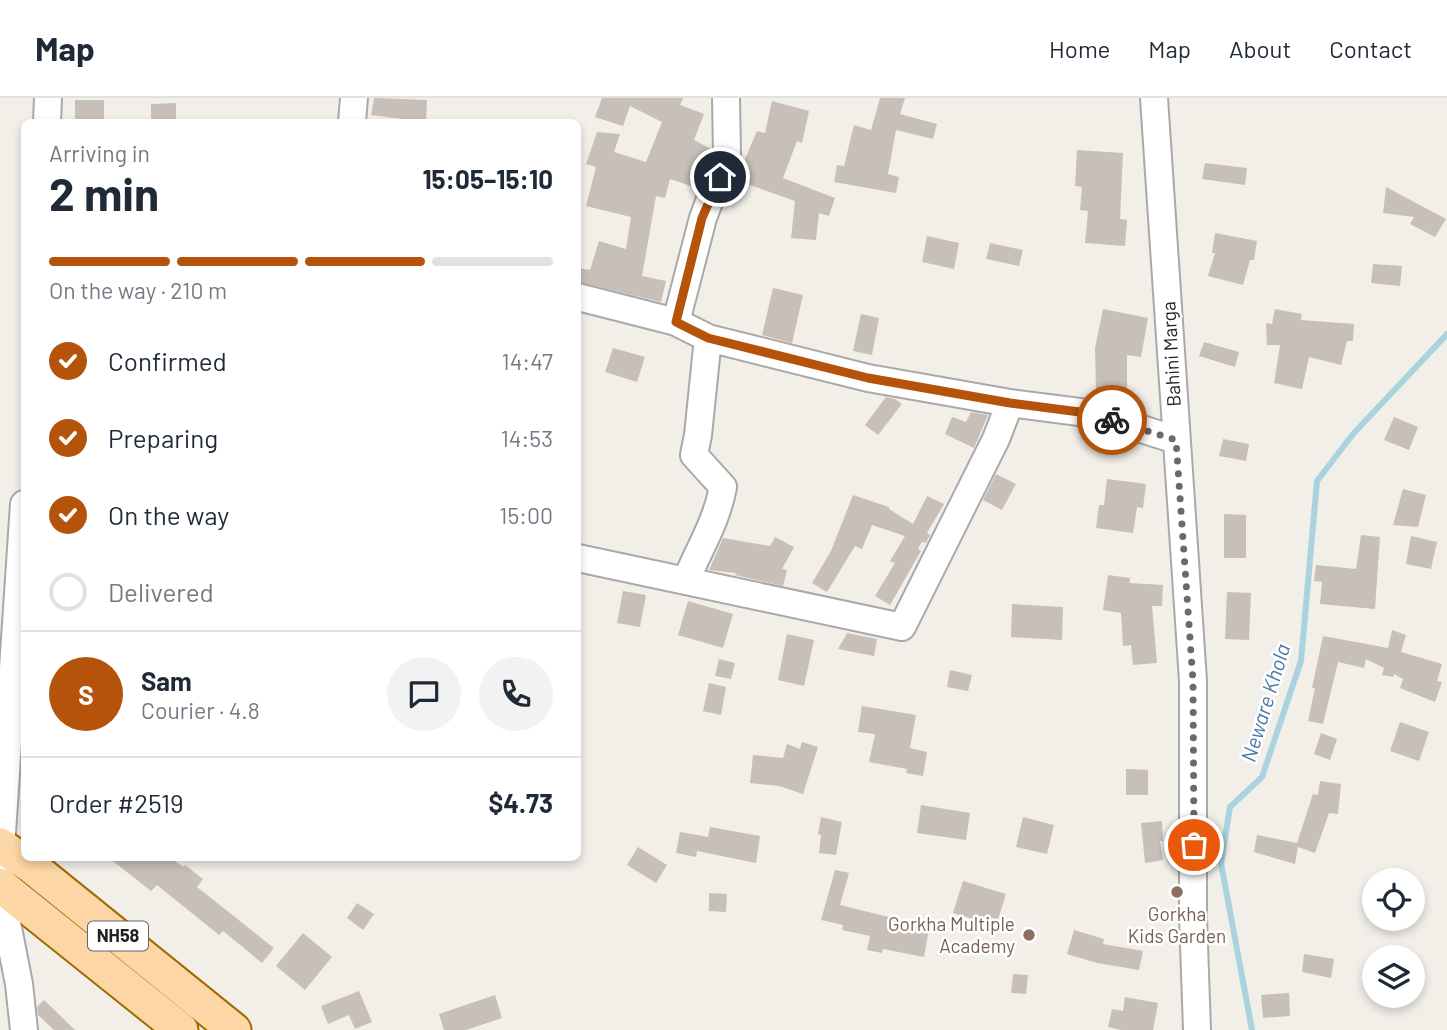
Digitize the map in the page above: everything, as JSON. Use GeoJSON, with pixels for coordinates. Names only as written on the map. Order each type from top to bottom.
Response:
{"type":"FeatureCollection","features":[{"type":"Feature","properties":{"kind":"main road","name":"NH58"},"geometry":{"type":"LineString","coordinates":[[0,845],[21,859]]}},
{"type":"Feature","properties":{"kind":"main road","name":"NH58"},"geometry":{"type":"LineString","coordinates":[[23,861],[234,1030]]}},
{"type":"Feature","properties":{"kind":"main road","name":"NH58"},"geometry":{"type":"LineString","coordinates":[[0,886],[181,1030]]}},
{"type":"Feature","properties":{"kind":"street"},"geometry":{"type":"LineString","coordinates":[[47,119],[48,98]]}},
{"type":"Feature","properties":{"kind":"street"},"geometry":{"type":"LineString","coordinates":[[352,119],[355,98]]}},
{"type":"Feature","properties":{"kind":"street"},"geometry":{"type":"LineString","coordinates":[[676,322],[702,218],[727,154],[726,98]]}},
{"type":"Feature","properties":{"kind":"street","name":"Bahini Marga"},"geometry":{"type":"LineString","coordinates":[[1154,98],[1193,681],[1193,916],[1197,1030]]}},
{"type":"Feature","properties":{"kind":"street"},"geometry":{"type":"LineString","coordinates":[[581,298],[676,322],[708,338],[868,378],[1010,403],[1095,414],[1176,440]]}},
{"type":"Feature","properties":{"kind":"street"},"geometry":{"type":"LineString","coordinates":[[686,581],[708,537],[719,509],[723,487],[694,455],[708,338]]}},
{"type":"Feature","properties":{"kind":"street"},"geometry":{"type":"LineString","coordinates":[[581,559],[902,627],[996,439],[1010,403]]}},
{"type":"Feature","properties":{"kind":"street"},"geometry":{"type":"LineString","coordinates":[[0,864],[21,547]]}},
{"type":"Feature","properties":{"kind":"street"},"geometry":{"type":"LineString","coordinates":[[0,886],[19,984],[24,1030]]}},
{"type":"Feature","properties":{"kind":"building"},"geometry":{"type":"Polygon","coordinates":[[[374,98],[427,100],[426,119],[371,115],[374,98]]]}},
{"type":"Feature","properties":{"kind":"building"},"geometry":{"type":"Polygon","coordinates":[[[602,98],[683,98],[680,105],[704,114],[694,140],[711,151],[697,188],[670,179],[665,198],[656,196],[642,276],[666,281],[661,302],[581,283],[581,268],[590,270],[599,241],[626,249],[631,217],[586,206],[596,167],[586,164],[597,132],[620,134],[614,152],[646,162],[662,122],[630,106],[623,126],[595,117],[602,98]]]}},
{"type":"Feature","properties":{"kind":"building"},"geometry":{"type":"Polygon","coordinates":[[[880,98],[905,98],[900,114],[937,124],[933,139],[896,130],[888,174],[899,177],[896,193],[834,182],[837,165],[844,166],[854,125],[871,130],[880,98]]]}},
{"type":"Feature","properties":{"kind":"building"},"geometry":{"type":"Polygon","coordinates":[[[75,100],[104,100],[104,119],[75,119],[75,100]]]}},
{"type":"Feature","properties":{"kind":"building"},"geometry":{"type":"Polygon","coordinates":[[[772,101],[809,111],[802,143],[797,141],[783,178],[835,198],[829,216],[819,213],[816,240],[791,238],[795,201],[736,180],[757,131],[765,133],[772,101]]]}},
{"type":"Feature","properties":{"kind":"building"},"geometry":{"type":"Polygon","coordinates":[[[176,103],[176,119],[151,119],[151,104],[176,103]]]}},
{"type":"Feature","properties":{"kind":"building"},"geometry":{"type":"Polygon","coordinates":[[[1077,150],[1123,153],[1120,219],[1127,220],[1125,246],[1085,243],[1088,211],[1080,210],[1082,187],[1075,186],[1077,150]]]}},
{"type":"Feature","properties":{"kind":"building"},"geometry":{"type":"Polygon","coordinates":[[[1205,163],[1247,168],[1245,185],[1202,179],[1205,163]]]}},
{"type":"Feature","properties":{"kind":"building"},"geometry":{"type":"Polygon","coordinates":[[[1386,187],[1446,219],[1435,237],[1410,224],[1414,217],[1383,213],[1386,187]]]}},
{"type":"Feature","properties":{"kind":"building"},"geometry":{"type":"Polygon","coordinates":[[[1215,233],[1257,241],[1254,260],[1250,260],[1243,285],[1208,276],[1215,253],[1212,253],[1215,233]]]}},
{"type":"Feature","properties":{"kind":"building"},"geometry":{"type":"Polygon","coordinates":[[[927,236],[959,243],[954,269],[922,262],[927,236]]]}},
{"type":"Feature","properties":{"kind":"building"},"geometry":{"type":"Polygon","coordinates":[[[990,243],[1023,250],[1019,266],[986,259],[990,243]]]}},
{"type":"Feature","properties":{"kind":"building"},"geometry":{"type":"Polygon","coordinates":[[[1373,264],[1402,266],[1400,286],[1371,283],[1373,264]]]}},
{"type":"Feature","properties":{"kind":"building"},"geometry":{"type":"Polygon","coordinates":[[[773,288],[803,295],[792,343],[762,335],[773,288]]]}},
{"type":"Feature","properties":{"kind":"building"},"geometry":{"type":"Polygon","coordinates":[[[1103,309],[1148,318],[1141,357],[1127,355],[1127,394],[1096,394],[1095,348],[1103,309]]]}},
{"type":"Feature","properties":{"kind":"building"},"geometry":{"type":"Polygon","coordinates":[[[1275,309],[1302,314],[1301,320],[1354,324],[1353,341],[1347,341],[1341,365],[1309,357],[1302,389],[1274,383],[1280,345],[1267,345],[1266,323],[1272,324],[1275,309]]]}},
{"type":"Feature","properties":{"kind":"building"},"geometry":{"type":"Polygon","coordinates":[[[861,314],[879,318],[872,355],[853,351],[861,314]]]}},
{"type":"Feature","properties":{"kind":"building"},"geometry":{"type":"Polygon","coordinates":[[[1204,342],[1239,352],[1235,367],[1199,356],[1204,342]]]}},
{"type":"Feature","properties":{"kind":"building"},"geometry":{"type":"Polygon","coordinates":[[[613,348],[645,357],[637,382],[605,372],[613,348]]]}},
{"type":"Feature","properties":{"kind":"building"},"geometry":{"type":"Polygon","coordinates":[[[886,397],[902,404],[878,435],[865,425],[886,397]]]}},
{"type":"Feature","properties":{"kind":"building"},"geometry":{"type":"Polygon","coordinates":[[[971,412],[988,415],[974,448],[945,434],[952,417],[966,422],[971,412]]]}},
{"type":"Feature","properties":{"kind":"building"},"geometry":{"type":"Polygon","coordinates":[[[1394,417],[1418,427],[1409,450],[1384,440],[1394,417]]]}},
{"type":"Feature","properties":{"kind":"building"},"geometry":{"type":"Polygon","coordinates":[[[1223,439],[1249,444],[1246,461],[1219,456],[1223,439]]]}},
{"type":"Feature","properties":{"kind":"building"},"geometry":{"type":"Polygon","coordinates":[[[996,474],[1016,484],[1002,510],[983,500],[996,474]]]}},
{"type":"Feature","properties":{"kind":"building"},"geometry":{"type":"Polygon","coordinates":[[[1107,479],[1146,484],[1143,508],[1137,507],[1133,533],[1096,528],[1099,505],[1104,505],[1107,479]]]}},
{"type":"Feature","properties":{"kind":"building"},"geometry":{"type":"Polygon","coordinates":[[[1403,489],[1426,495],[1418,527],[1393,525],[1403,489]]]}},
{"type":"Feature","properties":{"kind":"building"},"geometry":{"type":"Polygon","coordinates":[[[853,495],[889,507],[913,524],[927,496],[944,504],[927,533],[930,535],[926,543],[922,542],[918,548],[921,551],[890,605],[875,596],[895,563],[890,561],[905,536],[872,525],[862,549],[855,546],[827,592],[812,583],[831,551],[853,495]]]}},
{"type":"Feature","properties":{"kind":"building"},"geometry":{"type":"Polygon","coordinates":[[[1224,514],[1246,515],[1246,558],[1224,558],[1224,514]]]}},
{"type":"Feature","properties":{"kind":"building"},"geometry":{"type":"Polygon","coordinates":[[[1361,535],[1380,537],[1375,609],[1320,604],[1322,582],[1314,581],[1316,565],[1356,569],[1361,535]]]}},
{"type":"Feature","properties":{"kind":"building"},"geometry":{"type":"Polygon","coordinates":[[[1411,536],[1437,542],[1431,569],[1406,564],[1411,536]]]}},
{"type":"Feature","properties":{"kind":"building"},"geometry":{"type":"Polygon","coordinates":[[[775,537],[794,547],[782,569],[787,570],[783,586],[735,575],[736,573],[709,570],[723,538],[770,546],[775,537]]]}},
{"type":"Feature","properties":{"kind":"building"},"geometry":{"type":"Polygon","coordinates":[[[1108,575],[1130,578],[1130,583],[1163,585],[1162,606],[1152,606],[1157,663],[1133,665],[1131,645],[1123,646],[1121,613],[1103,610],[1108,575]]]}},
{"type":"Feature","properties":{"kind":"building"},"geometry":{"type":"Polygon","coordinates":[[[623,591],[646,595],[640,627],[617,623],[623,591]]]}},
{"type":"Feature","properties":{"kind":"building"},"geometry":{"type":"Polygon","coordinates":[[[1227,592],[1251,593],[1249,640],[1225,639],[1227,592]]]}},
{"type":"Feature","properties":{"kind":"building"},"geometry":{"type":"Polygon","coordinates":[[[688,601],[733,614],[723,648],[678,635],[688,601]]]}},
{"type":"Feature","properties":{"kind":"building"},"geometry":{"type":"Polygon","coordinates":[[[1012,604],[1063,607],[1062,640],[1011,637],[1012,604]]]}},
{"type":"Feature","properties":{"kind":"building"},"geometry":{"type":"Polygon","coordinates":[[[1392,630],[1406,635],[1401,652],[1442,664],[1437,681],[1442,682],[1435,702],[1400,688],[1403,679],[1394,674],[1393,677],[1382,675],[1384,668],[1366,659],[1364,668],[1338,662],[1323,724],[1308,721],[1323,636],[1388,648],[1392,630]]]}},
{"type":"Feature","properties":{"kind":"building"},"geometry":{"type":"Polygon","coordinates":[[[847,633],[877,639],[874,656],[838,649],[847,633]]]}},
{"type":"Feature","properties":{"kind":"building"},"geometry":{"type":"Polygon","coordinates":[[[787,634],[814,640],[804,686],[778,680],[787,634]]]}},
{"type":"Feature","properties":{"kind":"building"},"geometry":{"type":"Polygon","coordinates":[[[719,659],[735,663],[731,679],[715,676],[719,659]]]}},
{"type":"Feature","properties":{"kind":"building"},"geometry":{"type":"Polygon","coordinates":[[[950,670],[972,675],[968,691],[947,687],[950,670]]]}},
{"type":"Feature","properties":{"kind":"building"},"geometry":{"type":"Polygon","coordinates":[[[709,683],[726,687],[721,715],[703,711],[709,683]]]}},
{"type":"Feature","properties":{"kind":"building"},"geometry":{"type":"Polygon","coordinates":[[[862,706],[916,715],[910,748],[927,752],[923,776],[906,773],[907,769],[869,762],[875,734],[858,732],[862,706]]]}},
{"type":"Feature","properties":{"kind":"building"},"geometry":{"type":"Polygon","coordinates":[[[1400,722],[1429,732],[1419,761],[1390,751],[1400,722]]]}},
{"type":"Feature","properties":{"kind":"building"},"geometry":{"type":"Polygon","coordinates":[[[1321,733],[1337,739],[1330,760],[1314,754],[1321,733]]]}},
{"type":"Feature","properties":{"kind":"building"},"geometry":{"type":"Polygon","coordinates":[[[802,742],[818,747],[803,794],[779,786],[750,783],[753,755],[783,758],[787,744],[800,749],[802,742]]]}},
{"type":"Feature","properties":{"kind":"building"},"geometry":{"type":"Polygon","coordinates":[[[1126,769],[1148,770],[1148,795],[1126,795],[1126,769]]]}},
{"type":"Feature","properties":{"kind":"building"},"geometry":{"type":"Polygon","coordinates":[[[1320,781],[1341,784],[1338,814],[1329,813],[1315,853],[1298,847],[1295,864],[1254,852],[1257,835],[1297,843],[1313,794],[1318,795],[1320,781]]]}},
{"type":"Feature","properties":{"kind":"building"},"geometry":{"type":"Polygon","coordinates":[[[921,805],[970,813],[966,840],[917,833],[921,805]]]}},
{"type":"Feature","properties":{"kind":"building"},"geometry":{"type":"Polygon","coordinates":[[[821,817],[842,822],[836,855],[819,853],[821,817]]]}},
{"type":"Feature","properties":{"kind":"building"},"geometry":{"type":"Polygon","coordinates":[[[1023,817],[1054,825],[1047,854],[1016,847],[1023,817]]]}},
{"type":"Feature","properties":{"kind":"building"},"geometry":{"type":"Polygon","coordinates":[[[1162,821],[1163,841],[1160,841],[1163,860],[1145,863],[1141,823],[1162,821]]]}},
{"type":"Feature","properties":{"kind":"building"},"geometry":{"type":"Polygon","coordinates":[[[710,827],[760,836],[756,863],[697,851],[696,857],[676,853],[680,832],[708,837],[710,827]]]}},
{"type":"Feature","properties":{"kind":"building"},"geometry":{"type":"Polygon","coordinates":[[[638,847],[667,865],[656,883],[627,865],[638,847]]]}},
{"type":"Feature","properties":{"kind":"building"},"geometry":{"type":"Polygon","coordinates":[[[113,861],[175,861],[183,867],[185,865],[203,879],[197,887],[274,948],[262,963],[223,931],[219,935],[157,885],[151,891],[113,861]]]}},
{"type":"Feature","properties":{"kind":"building"},"geometry":{"type":"Polygon","coordinates":[[[835,870],[849,873],[840,905],[901,920],[900,924],[929,929],[924,957],[883,949],[882,953],[867,950],[870,936],[842,930],[843,925],[821,920],[835,870]]]}},
{"type":"Feature","properties":{"kind":"building"},"geometry":{"type":"Polygon","coordinates":[[[963,881],[1006,894],[996,926],[953,913],[963,881]]]}},
{"type":"Feature","properties":{"kind":"building"},"geometry":{"type":"Polygon","coordinates":[[[709,893],[727,894],[726,912],[709,911],[709,893]]]}},
{"type":"Feature","properties":{"kind":"building"},"geometry":{"type":"Polygon","coordinates":[[[357,903],[374,914],[363,930],[347,918],[357,903]]]}},
{"type":"Feature","properties":{"kind":"building"},"geometry":{"type":"Polygon","coordinates":[[[1074,930],[1104,939],[1103,944],[1143,951],[1139,970],[1097,963],[1067,954],[1074,930]]]}},
{"type":"Feature","properties":{"kind":"building"},"geometry":{"type":"Polygon","coordinates":[[[303,933],[332,957],[305,990],[276,966],[303,933]]]}},
{"type":"Feature","properties":{"kind":"building"},"geometry":{"type":"Polygon","coordinates":[[[1304,954],[1334,959],[1331,978],[1302,972],[1304,954]]]}},
{"type":"Feature","properties":{"kind":"building"},"geometry":{"type":"Polygon","coordinates":[[[1013,974],[1028,975],[1026,994],[1011,993],[1013,974]]]}},
{"type":"Feature","properties":{"kind":"building"},"geometry":{"type":"Polygon","coordinates":[[[359,991],[372,1022],[355,1029],[349,1015],[328,1024],[321,1006],[359,991]]]}},
{"type":"Feature","properties":{"kind":"building"},"geometry":{"type":"Polygon","coordinates":[[[1289,993],[1290,1016],[1263,1018],[1261,995],[1289,993]]]}},
{"type":"Feature","properties":{"kind":"building"},"geometry":{"type":"Polygon","coordinates":[[[495,995],[502,1018],[466,1030],[444,1030],[439,1014],[495,995]]]}},
{"type":"Feature","properties":{"kind":"building"},"geometry":{"type":"Polygon","coordinates":[[[1125,997],[1158,1003],[1153,1030],[1121,1030],[1108,1027],[1112,1009],[1123,1011],[1125,997]]]}},
{"type":"Feature","properties":{"kind":"building"},"geometry":{"type":"Polygon","coordinates":[[[44,1000],[75,1030],[54,1030],[38,1015],[37,1007],[44,1000]]]}},
{"type":"Feature","properties":{"kind":"waterway","name":"Neware Khola"},"geometry":{"type":"LineString","coordinates":[[1252,1030],[1221,863],[1230,807],[1262,777],[1301,661],[1317,481],[1353,434],[1447,334]]}},
{"type":"Feature","properties":{"kind":"way so far"},"geometry":{"type":"LineString","coordinates":[[1112,420],[1176,440],[1193,681],[1194,845]]}},
{"type":"Feature","properties":{"kind":"place","name":"Gorkha Kids Garden"},"geometry":{"type":"Point","coordinates":[1177,892]}},
{"type":"Feature","properties":{"kind":"place","name":"Gorkha Multiple Academy"},"geometry":{"type":"Point","coordinates":[1029,935]}},
{"type":"Feature","properties":{"kind":"route"},"geometry":{"type":"LineString","coordinates":[[720,177],[702,218],[676,322],[708,338],[868,378],[1010,403],[1095,414],[1112,420]]}}]}
